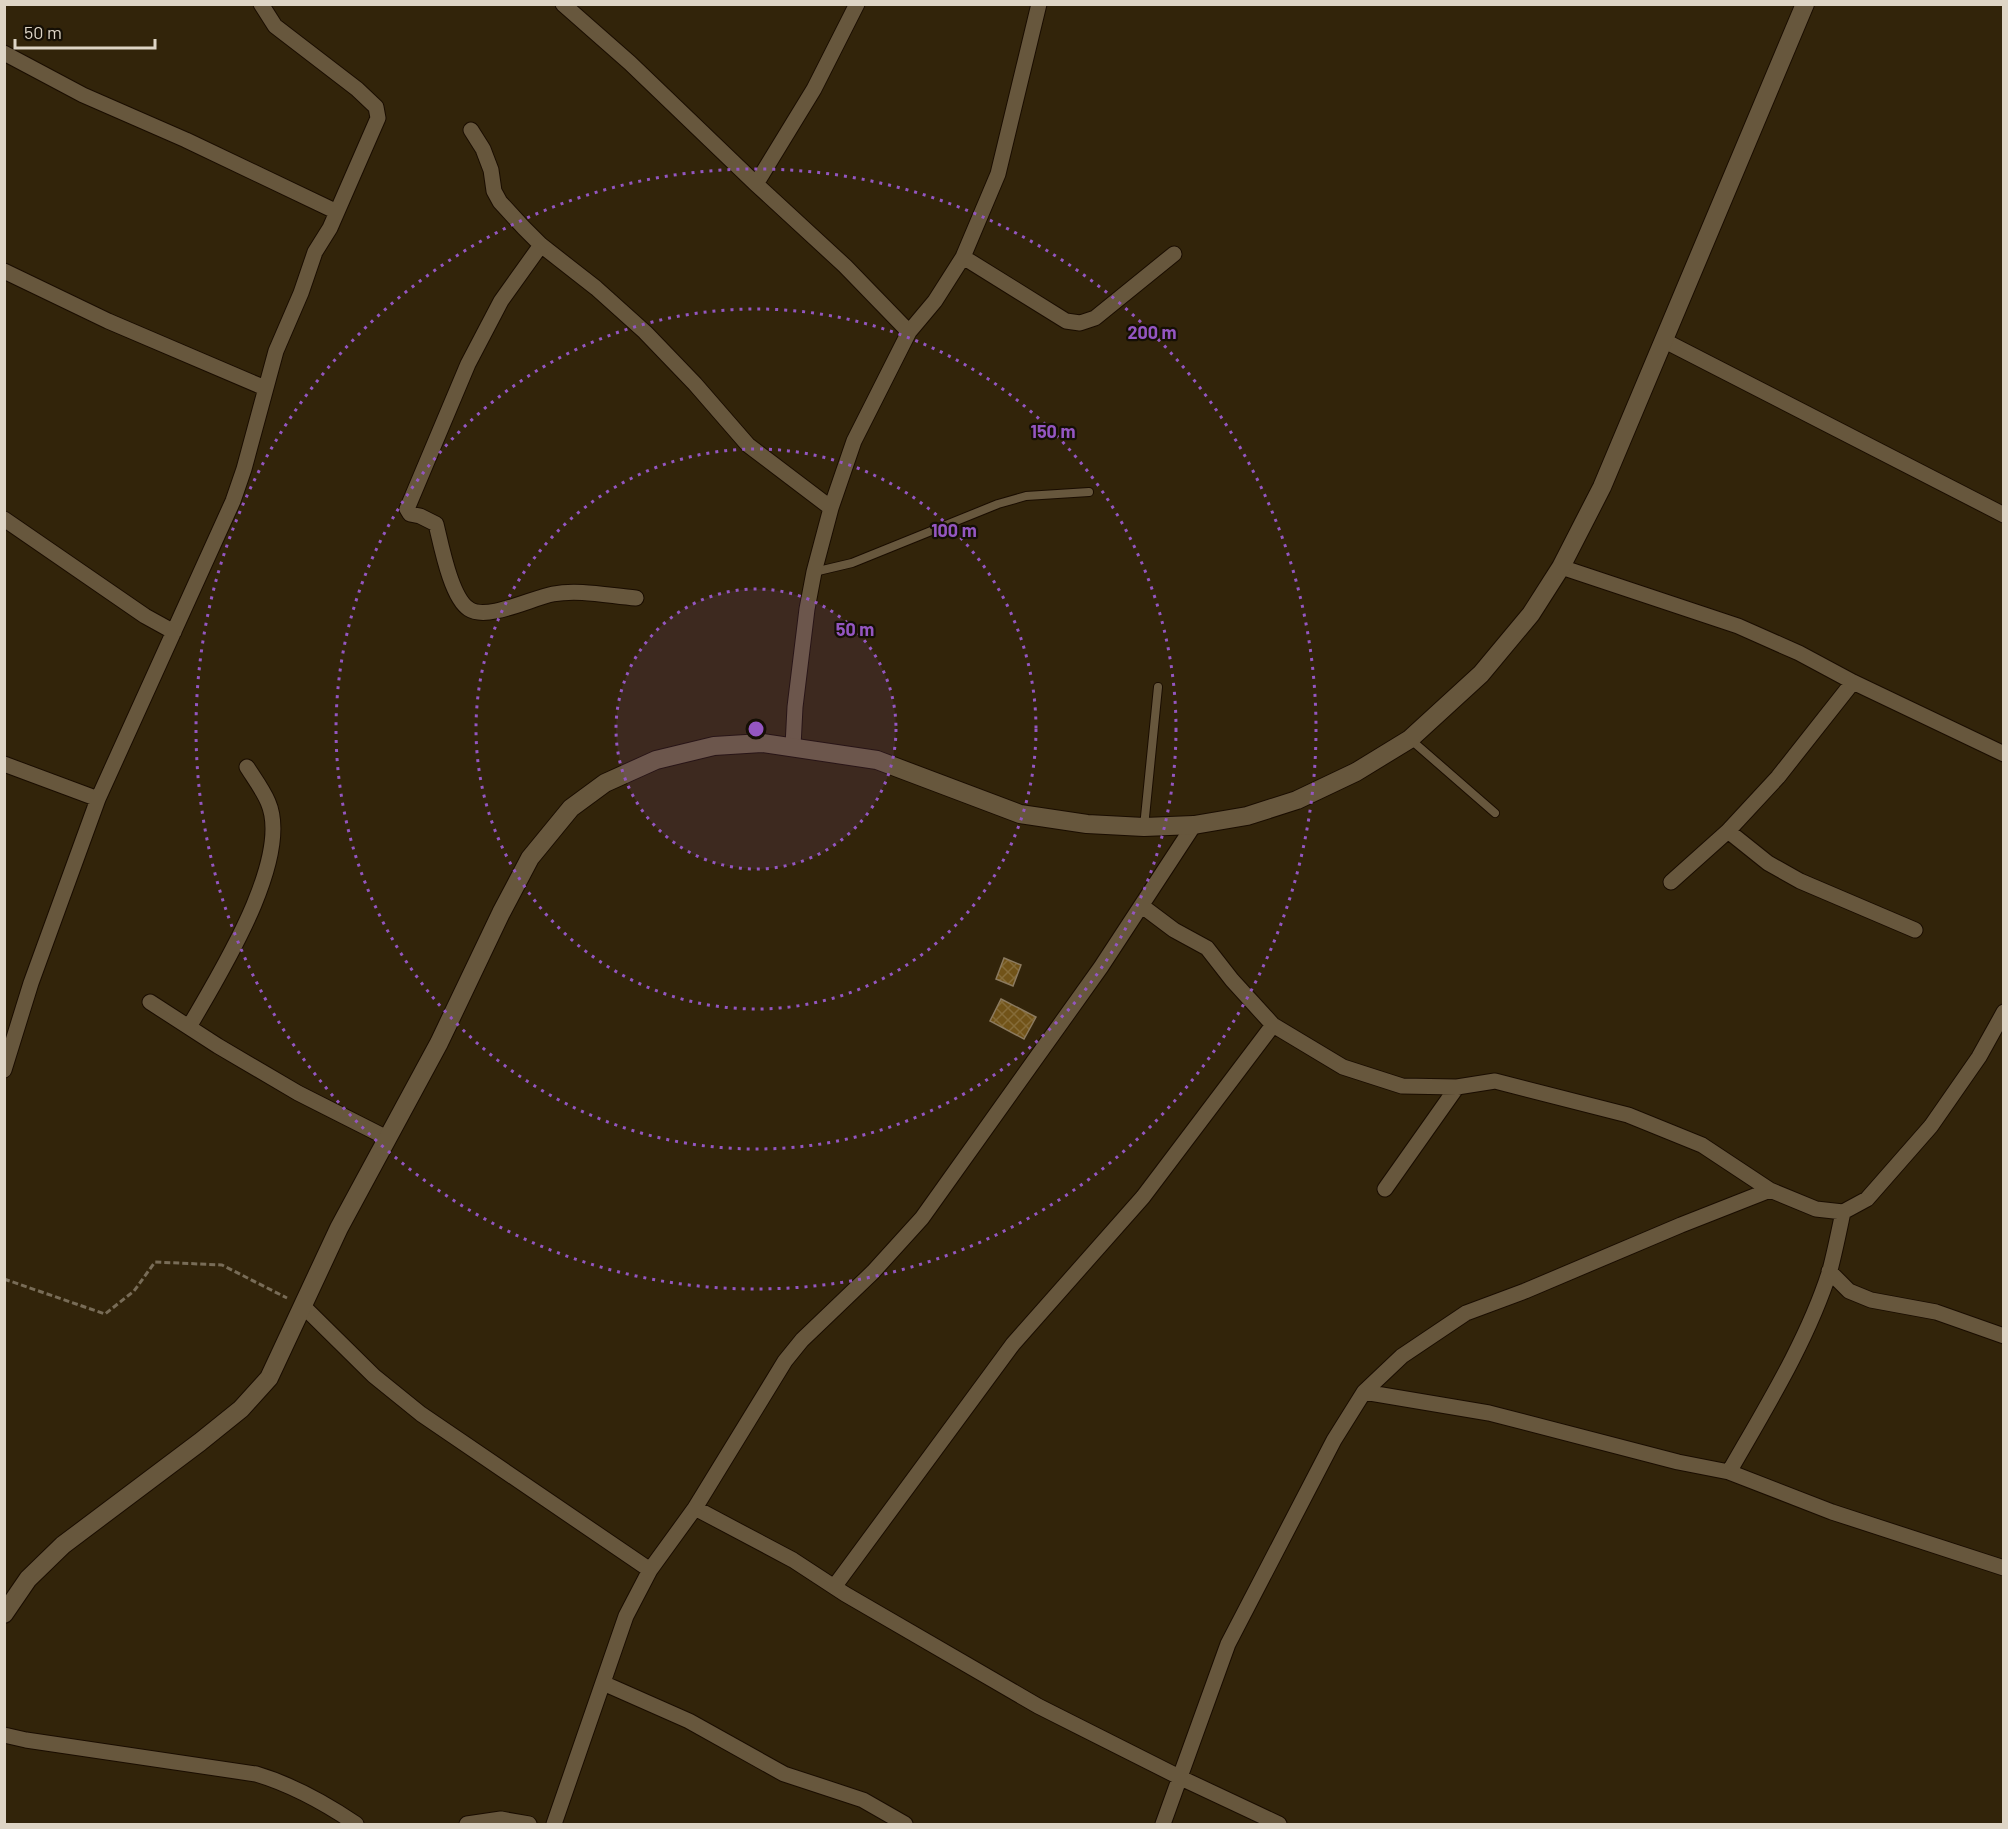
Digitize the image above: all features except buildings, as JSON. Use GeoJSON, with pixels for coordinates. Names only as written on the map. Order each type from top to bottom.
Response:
{"type":"FeatureCollection","features":[{"type":"Feature","properties":{"kind":"main road"},"geometry":{"type":"LineString","coordinates":[[4,1614],[28,1579],[63,1545],[241,1409],[269,1378],[339,1228],[439,1043],[530,858],[571,808],[605,783],[656,760],[714,746],[762,743],[877,760],[1020,814],[1087,824],[1144,827],[1194,825],[1247,816],[1297,800],[1356,772],[1410,739],[1481,674],[1531,614],[1562,567],[1602,487],[1805,4]]}},
{"type":"Feature","properties":{"kind":"street"},"geometry":{"type":"LineString","coordinates":[[4,1070],[31,983],[98,799],[234,501],[276,351],[301,293],[315,252],[337,212],[378,118],[376,107],[357,89],[275,26],[261,4]]}},
{"type":"Feature","properties":{"kind":"street"},"geometry":{"type":"LineString","coordinates":[[563,4],[630,63],[845,266],[909,332]]}},
{"type":"Feature","properties":{"kind":"street"},"geometry":{"type":"LineString","coordinates":[[756,184],[814,89],[857,4]]}},
{"type":"Feature","properties":{"kind":"street"},"geometry":{"type":"LineString","coordinates":[[793,746],[795,707],[807,609],[831,508],[854,441],[909,332],[935,301],[963,257],[998,174],[1039,4]]}},
{"type":"Feature","properties":{"kind":"street"},"geometry":{"type":"LineString","coordinates":[[4,53],[82,95],[186,140],[337,212]]}},
{"type":"Feature","properties":{"kind":"street"},"geometry":{"type":"LineString","coordinates":[[471,130],[487,160],[494,191],[500,202],[542,245],[596,288],[645,332],[695,384],[748,445],[831,508]]}},
{"type":"Feature","properties":{"kind":"street"},"geometry":{"type":"LineString","coordinates":[[542,245],[501,301],[468,364],[407,509],[410,514],[436,524],[455,591],[467,609],[480,614],[554,594],[581,593],[636,598]]}},
{"type":"Feature","properties":{"kind":"street"},"geometry":{"type":"LineString","coordinates":[[963,257],[1046,310],[1066,321],[1080,323],[1095,318],[1174,254]]}},
{"type":"Feature","properties":{"kind":"street"},"geometry":{"type":"LineString","coordinates":[[4,271],[108,321],[265,388]]}},
{"type":"Feature","properties":{"kind":"street"},"geometry":{"type":"LineString","coordinates":[[1663,340],[2004,515]]}},
{"type":"Feature","properties":{"kind":"street"},"geometry":{"type":"LineString","coordinates":[[4,519],[145,616],[174,632]]}},
{"type":"Feature","properties":{"kind":"street"},"geometry":{"type":"LineString","coordinates":[[1562,567],[1738,626],[1799,653],[1853,682],[2004,754]]}},
{"type":"Feature","properties":{"kind":"street"},"geometry":{"type":"LineString","coordinates":[[1671,882],[1728,831],[1778,777],[1853,682]]}},
{"type":"Feature","properties":{"kind":"street"},"geometry":{"type":"LineString","coordinates":[[4,764],[98,799]]}},
{"type":"Feature","properties":{"kind":"street"},"geometry":{"type":"LineString","coordinates":[[189,1027],[241,937],[271,852],[272,827],[269,804],[247,767]]}},
{"type":"Feature","properties":{"kind":"street"},"geometry":{"type":"LineString","coordinates":[[554,1824],[626,1616],[650,1570],[695,1508],[785,1361],[802,1340],[873,1272],[922,1218],[1142,906],[1194,825]]}},
{"type":"Feature","properties":{"kind":"street"},"geometry":{"type":"LineString","coordinates":[[1728,831],[1768,863],[1800,880],[1915,930]]}},
{"type":"Feature","properties":{"kind":"street"},"geometry":{"type":"LineString","coordinates":[[1142,906],[1174,930],[1207,948],[1232,980],[1273,1025],[1343,1067],[1402,1086],[1457,1087],[1495,1082],[1628,1115],[1702,1145],[1770,1190],[1816,1209],[1843,1212],[1867,1199],[1931,1126],[1979,1057],[2004,1012]]}},
{"type":"Feature","properties":{"kind":"street"},"geometry":{"type":"LineString","coordinates":[[150,1002],[218,1047],[298,1093],[387,1138]]}},
{"type":"Feature","properties":{"kind":"street"},"geometry":{"type":"LineString","coordinates":[[834,1587],[1013,1344],[1143,1197],[1273,1025]]}},
{"type":"Feature","properties":{"kind":"street"},"geometry":{"type":"LineString","coordinates":[[1385,1189],[1457,1087]]}},
{"type":"Feature","properties":{"kind":"street"},"geometry":{"type":"LineString","coordinates":[[1163,1824],[1228,1644],[1334,1440],[1364,1392],[1402,1356],[1466,1313],[1526,1291],[1770,1190]]}},
{"type":"Feature","properties":{"kind":"street"},"geometry":{"type":"LineString","coordinates":[[1729,1472],[1783,1376],[1808,1322],[1830,1270],[1843,1212]]}},
{"type":"Feature","properties":{"kind":"street"},"geometry":{"type":"LineString","coordinates":[[1830,1270],[1849,1291],[1871,1300],[1936,1312],[2004,1336]]}},
{"type":"Feature","properties":{"kind":"street"},"geometry":{"type":"LineString","coordinates":[[303,1306],[374,1376],[421,1414],[650,1570]]}},
{"type":"Feature","properties":{"kind":"street"},"geometry":{"type":"LineString","coordinates":[[1364,1392],[1489,1413],[1678,1462],[1729,1472],[1832,1512],[2004,1568]]}},
{"type":"Feature","properties":{"kind":"street"},"geometry":{"type":"LineString","coordinates":[[695,1508],[793,1560],[834,1587],[1038,1706],[1279,1824]]}},
{"type":"Feature","properties":{"kind":"street"},"geometry":{"type":"LineString","coordinates":[[603,1683],[688,1721],[784,1774],[863,1800],[905,1824]]}},
{"type":"Feature","properties":{"kind":"street"},"geometry":{"type":"LineString","coordinates":[[4,1735],[256,1774],[297,1789],[356,1824]]}},
{"type":"Feature","properties":{"kind":"street"},"geometry":{"type":"LineString","coordinates":[[467,1824],[501,1819],[529,1824]]}},
{"type":"Feature","properties":{"kind":"lane"},"geometry":{"type":"LineString","coordinates":[[814,572],[852,564],[998,504],[1026,496],[1089,492]]}},
{"type":"Feature","properties":{"kind":"lane"},"geometry":{"type":"LineString","coordinates":[[1144,827],[1158,687]]}},
{"type":"Feature","properties":{"kind":"lane"},"geometry":{"type":"LineString","coordinates":[[1410,739],[1495,813]]}},
{"type":"Feature","properties":{"kind":"path"},"geometry":{"type":"LineString","coordinates":[[4,1279],[105,1314],[134,1291],[155,1262],[222,1265],[303,1306]]}}]}
